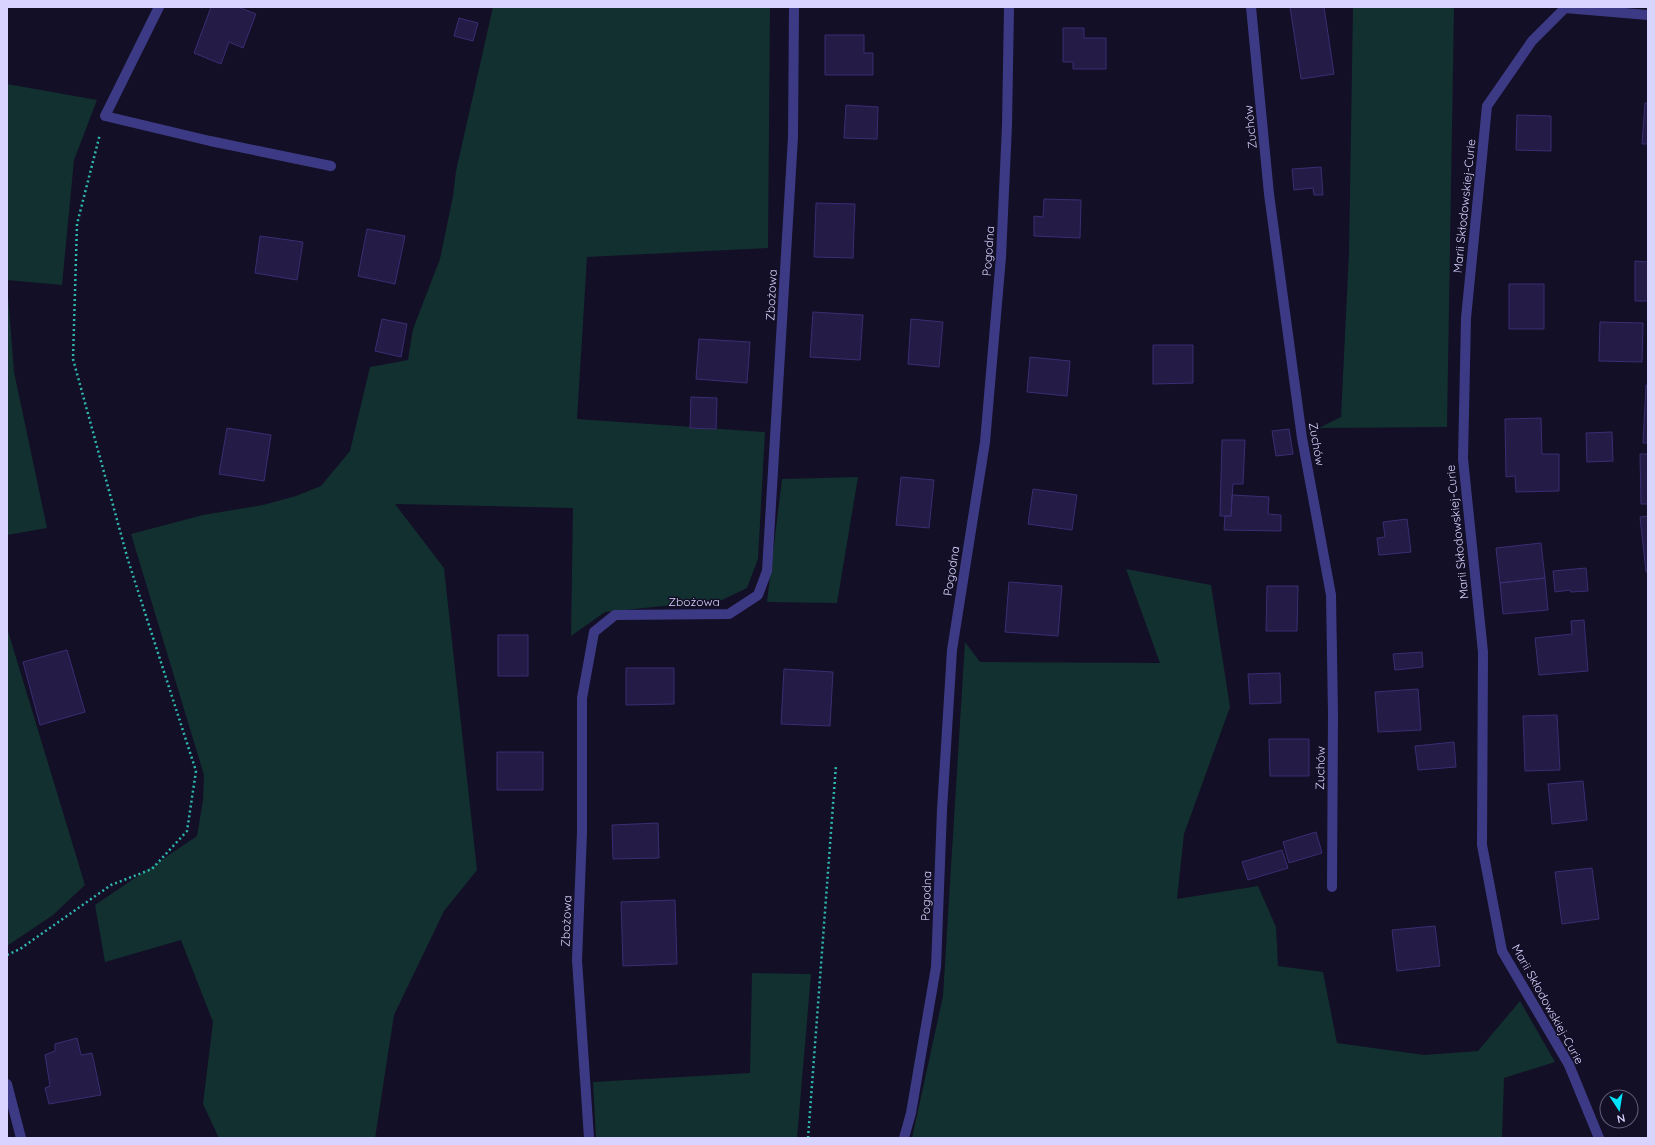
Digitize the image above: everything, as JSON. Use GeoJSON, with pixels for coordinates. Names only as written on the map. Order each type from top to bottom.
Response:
{"type":"FeatureCollection","features":[{"type":"Feature","properties":{"kind":"street"},"geometry":{"type":"LineString","coordinates":[[159,7],[105,116],[210,141],[331,166]]}},
{"type":"Feature","properties":{"kind":"street","name":"Zbożowa"},"geometry":{"type":"LineString","coordinates":[[589,1138],[577,960],[582,832],[582,698],[594,632],[615,615],[729,614],[758,595],[767,571],[793,137],[794,7]]}},
{"type":"Feature","properties":{"kind":"street","name":"Pogodna"},"geometry":{"type":"LineString","coordinates":[[904,1138],[910,1113],[936,967],[942,810],[952,650],[985,442],[1001,257],[1007,124],[1009,7]]}},
{"type":"Feature","properties":{"kind":"street","name":"Zuchów"},"geometry":{"type":"LineString","coordinates":[[1251,7],[1270,194],[1301,430],[1331,594],[1333,714],[1332,887]]}},
{"type":"Feature","properties":{"kind":"street","name":"Marii Skłodowskiej-Curie"},"geometry":{"type":"LineString","coordinates":[[1599,1138],[1569,1065],[1502,951],[1482,845],[1483,652],[1463,459],[1466,318],[1487,106],[1532,41],[1565,8],[1648,15]]}},
{"type":"Feature","properties":{"kind":"street"},"geometry":{"type":"LineString","coordinates":[[7,1084],[21,1138]]}},
{"type":"Feature","properties":{"kind":"path"},"geometry":{"type":"LineString","coordinates":[[7,955],[20,949],[111,885],[152,870],[187,831],[196,771],[128,560],[73,360],[77,224],[105,116]]}},
{"type":"Feature","properties":{"kind":"path"},"geometry":{"type":"LineString","coordinates":[[808,1138],[836,765]]}},
{"type":"Feature","properties":{"kind":"green space"},"geometry":{"type":"Polygon","coordinates":[[[493,7],[770,7],[768,248],[587,257],[577,419],[765,432],[758,559],[747,588],[722,600],[605,612],[571,636],[573,508],[395,504],[444,568],[477,870],[444,911],[394,1015],[375,1138],[219,1138],[203,1104],[213,1022],[181,940],[105,962],[95,905],[197,836],[203,800],[204,775],[131,534],[203,515],[263,505],[296,496],[321,486],[350,451],[370,367],[408,360],[413,329],[440,259],[453,196],[456,171],[493,7]]]}},
{"type":"Feature","properties":{"kind":"green space"},"geometry":{"type":"Polygon","coordinates":[[[1353,7],[1454,7],[1447,427],[1319,428],[1341,417],[1349,253],[1353,7]]]}},
{"type":"Feature","properties":{"kind":"green space"},"geometry":{"type":"Polygon","coordinates":[[[7,84],[97,100],[74,160],[62,285],[7,280],[7,84]]]}},
{"type":"Feature","properties":{"kind":"green space"},"geometry":{"type":"Polygon","coordinates":[[[7,282],[14,372],[47,528],[7,535],[7,282]]]}},
{"type":"Feature","properties":{"kind":"green space"},"geometry":{"type":"Polygon","coordinates":[[[858,477],[837,603],[767,602],[782,479],[858,477]]]}},
{"type":"Feature","properties":{"kind":"green space"},"geometry":{"type":"Polygon","coordinates":[[[1126,569],[1211,585],[1230,707],[1184,834],[1177,899],[1258,886],[1276,927],[1278,966],[1323,972],[1337,1043],[1424,1055],[1478,1051],[1520,1001],[1555,1062],[1504,1078],[1502,1138],[912,1138],[943,996],[965,642],[980,662],[1160,663],[1126,569]]]}},
{"type":"Feature","properties":{"kind":"green space"},"geometry":{"type":"Polygon","coordinates":[[[7,628],[85,885],[53,915],[7,946],[7,628]]]}},
{"type":"Feature","properties":{"kind":"green space"},"geometry":{"type":"Polygon","coordinates":[[[752,973],[811,974],[797,1138],[596,1138],[593,1082],[750,1073],[752,973]]]}},
{"type":"Feature","properties":{"kind":"building"},"geometry":{"type":"Polygon","coordinates":[[[211,7],[238,7],[256,14],[243,48],[229,42],[221,64],[194,53],[211,7]]]}},
{"type":"Feature","properties":{"kind":"building"},"geometry":{"type":"Polygon","coordinates":[[[1290,7],[1324,7],[1334,74],[1301,79],[1290,7]]]}},
{"type":"Feature","properties":{"kind":"building"},"geometry":{"type":"Polygon","coordinates":[[[459,18],[478,23],[473,41],[454,36],[459,18]]]}},
{"type":"Feature","properties":{"kind":"building"},"geometry":{"type":"Polygon","coordinates":[[[1063,28],[1084,28],[1084,38],[1106,38],[1106,69],[1073,69],[1073,62],[1063,62],[1063,28]]]}},
{"type":"Feature","properties":{"kind":"building"},"geometry":{"type":"Polygon","coordinates":[[[825,35],[864,35],[864,53],[873,53],[873,75],[825,75],[825,35]]]}},
{"type":"Feature","properties":{"kind":"building"},"geometry":{"type":"Polygon","coordinates":[[[1645,103],[1648,103],[1648,144],[1642,144],[1645,103]]]}},
{"type":"Feature","properties":{"kind":"building"},"geometry":{"type":"Polygon","coordinates":[[[846,105],[878,107],[877,139],[844,138],[846,105]]]}},
{"type":"Feature","properties":{"kind":"building"},"geometry":{"type":"Polygon","coordinates":[[[1517,115],[1551,116],[1551,151],[1516,150],[1517,115]]]}},
{"type":"Feature","properties":{"kind":"building"},"geometry":{"type":"Polygon","coordinates":[[[1321,167],[1323,195],[1314,195],[1313,188],[1294,190],[1292,169],[1321,167]]]}},
{"type":"Feature","properties":{"kind":"building"},"geometry":{"type":"Polygon","coordinates":[[[1044,199],[1081,200],[1080,238],[1034,236],[1034,216],[1043,217],[1044,199]]]}},
{"type":"Feature","properties":{"kind":"building"},"geometry":{"type":"Polygon","coordinates":[[[816,203],[855,204],[853,258],[814,257],[816,203]]]}},
{"type":"Feature","properties":{"kind":"building"},"geometry":{"type":"Polygon","coordinates":[[[367,229],[405,236],[395,284],[358,276],[367,229]]]}},
{"type":"Feature","properties":{"kind":"building"},"geometry":{"type":"Polygon","coordinates":[[[260,236],[303,242],[297,280],[255,273],[260,236]]]}},
{"type":"Feature","properties":{"kind":"building"},"geometry":{"type":"Polygon","coordinates":[[[1635,261],[1648,262],[1648,301],[1635,301],[1635,261]]]}},
{"type":"Feature","properties":{"kind":"building"},"geometry":{"type":"Polygon","coordinates":[[[1509,284],[1544,284],[1544,329],[1509,329],[1509,284]]]}},
{"type":"Feature","properties":{"kind":"building"},"geometry":{"type":"Polygon","coordinates":[[[813,312],[863,315],[860,360],[810,357],[813,312]]]}},
{"type":"Feature","properties":{"kind":"building"},"geometry":{"type":"Polygon","coordinates":[[[382,319],[407,324],[401,357],[375,351],[382,319]]]}},
{"type":"Feature","properties":{"kind":"building"},"geometry":{"type":"Polygon","coordinates":[[[911,319],[943,322],[939,367],[908,364],[911,319]]]}},
{"type":"Feature","properties":{"kind":"building"},"geometry":{"type":"Polygon","coordinates":[[[1600,322],[1643,323],[1642,362],[1599,361],[1600,322]]]}},
{"type":"Feature","properties":{"kind":"building"},"geometry":{"type":"Polygon","coordinates":[[[699,339],[750,342],[747,383],[696,379],[699,339]]]}},
{"type":"Feature","properties":{"kind":"building"},"geometry":{"type":"Polygon","coordinates":[[[1153,345],[1193,345],[1193,383],[1153,384],[1153,345]]]}},
{"type":"Feature","properties":{"kind":"building"},"geometry":{"type":"Polygon","coordinates":[[[1030,357],[1070,361],[1067,396],[1027,392],[1030,357]]]}},
{"type":"Feature","properties":{"kind":"building"},"geometry":{"type":"Polygon","coordinates":[[[1646,385],[1648,385],[1648,443],[1643,443],[1646,385]]]}},
{"type":"Feature","properties":{"kind":"building"},"geometry":{"type":"Polygon","coordinates":[[[691,397],[717,398],[716,429],[690,428],[691,397]]]}},
{"type":"Feature","properties":{"kind":"building"},"geometry":{"type":"Polygon","coordinates":[[[1541,418],[1542,454],[1559,454],[1559,491],[1516,492],[1515,476],[1506,477],[1505,419],[1541,418]]]}},
{"type":"Feature","properties":{"kind":"building"},"geometry":{"type":"Polygon","coordinates":[[[227,428],[271,435],[264,481],[219,474],[227,428]]]}},
{"type":"Feature","properties":{"kind":"building"},"geometry":{"type":"Polygon","coordinates":[[[1289,429],[1293,454],[1276,456],[1272,431],[1289,429]]]}},
{"type":"Feature","properties":{"kind":"building"},"geometry":{"type":"Polygon","coordinates":[[[1612,432],[1613,461],[1587,462],[1586,433],[1612,432]]]}},
{"type":"Feature","properties":{"kind":"building"},"geometry":{"type":"Polygon","coordinates":[[[1222,440],[1245,440],[1243,484],[1233,484],[1231,516],[1220,516],[1222,440]]]}},
{"type":"Feature","properties":{"kind":"building"},"geometry":{"type":"Polygon","coordinates":[[[1640,454],[1648,454],[1648,504],[1641,504],[1640,454]]]}},
{"type":"Feature","properties":{"kind":"building"},"geometry":{"type":"Polygon","coordinates":[[[901,477],[934,480],[929,528],[896,525],[901,477]]]}},
{"type":"Feature","properties":{"kind":"building"},"geometry":{"type":"Polygon","coordinates":[[[1033,489],[1077,495],[1072,530],[1028,524],[1033,489]]]}},
{"type":"Feature","properties":{"kind":"building"},"geometry":{"type":"Polygon","coordinates":[[[1232,495],[1269,497],[1268,514],[1281,515],[1281,531],[1224,530],[1225,516],[1231,516],[1232,495]]]}},
{"type":"Feature","properties":{"kind":"building"},"geometry":{"type":"Polygon","coordinates":[[[1648,516],[1648,571],[1646,572],[1640,517],[1648,516]]]}},
{"type":"Feature","properties":{"kind":"building"},"geometry":{"type":"Polygon","coordinates":[[[1407,519],[1411,552],[1379,555],[1377,538],[1385,537],[1383,522],[1407,519]]]}},
{"type":"Feature","properties":{"kind":"building"},"geometry":{"type":"Polygon","coordinates":[[[1541,543],[1545,578],[1500,583],[1496,548],[1541,543]]]}},
{"type":"Feature","properties":{"kind":"building"},"geometry":{"type":"Polygon","coordinates":[[[1586,568],[1588,591],[1571,592],[1570,590],[1555,592],[1553,571],[1586,568]]]}},
{"type":"Feature","properties":{"kind":"building"},"geometry":{"type":"Polygon","coordinates":[[[1545,578],[1548,610],[1503,614],[1500,583],[1545,578]]]}},
{"type":"Feature","properties":{"kind":"building"},"geometry":{"type":"Polygon","coordinates":[[[1009,582],[1062,586],[1058,636],[1005,632],[1009,582]]]}},
{"type":"Feature","properties":{"kind":"building"},"geometry":{"type":"Polygon","coordinates":[[[1267,586],[1298,586],[1297,631],[1266,631],[1267,586]]]}},
{"type":"Feature","properties":{"kind":"building"},"geometry":{"type":"Polygon","coordinates":[[[1584,620],[1588,671],[1539,675],[1535,638],[1572,634],[1571,621],[1584,620]]]}},
{"type":"Feature","properties":{"kind":"building"},"geometry":{"type":"Polygon","coordinates":[[[498,635],[528,635],[528,676],[498,676],[498,635]]]}},
{"type":"Feature","properties":{"kind":"building"},"geometry":{"type":"Polygon","coordinates":[[[67,650],[85,712],[40,725],[23,662],[67,650]]]}},
{"type":"Feature","properties":{"kind":"building"},"geometry":{"type":"Polygon","coordinates":[[[1422,652],[1423,667],[1395,670],[1393,654],[1422,652]]]}},
{"type":"Feature","properties":{"kind":"building"},"geometry":{"type":"Polygon","coordinates":[[[626,668],[674,668],[674,704],[626,705],[626,668]]]}},
{"type":"Feature","properties":{"kind":"building"},"geometry":{"type":"Polygon","coordinates":[[[784,669],[833,672],[830,726],[781,724],[784,669]]]}},
{"type":"Feature","properties":{"kind":"building"},"geometry":{"type":"Polygon","coordinates":[[[1280,673],[1281,703],[1250,704],[1248,674],[1280,673]]]}},
{"type":"Feature","properties":{"kind":"building"},"geometry":{"type":"Polygon","coordinates":[[[1418,689],[1421,730],[1378,732],[1375,692],[1418,689]]]}},
{"type":"Feature","properties":{"kind":"building"},"geometry":{"type":"Polygon","coordinates":[[[1557,715],[1560,770],[1525,771],[1523,716],[1557,715]]]}},
{"type":"Feature","properties":{"kind":"building"},"geometry":{"type":"Polygon","coordinates":[[[1269,739],[1309,739],[1309,776],[1270,776],[1269,739]]]}},
{"type":"Feature","properties":{"kind":"building"},"geometry":{"type":"Polygon","coordinates":[[[1454,742],[1456,767],[1418,770],[1415,746],[1454,742]]]}},
{"type":"Feature","properties":{"kind":"building"},"geometry":{"type":"Polygon","coordinates":[[[497,752],[543,752],[543,790],[497,790],[497,752]]]}},
{"type":"Feature","properties":{"kind":"building"},"geometry":{"type":"Polygon","coordinates":[[[1583,781],[1587,820],[1552,824],[1548,784],[1583,781]]]}},
{"type":"Feature","properties":{"kind":"building"},"geometry":{"type":"Polygon","coordinates":[[[658,823],[659,858],[613,859],[612,825],[658,823]]]}},
{"type":"Feature","properties":{"kind":"building"},"geometry":{"type":"Polygon","coordinates":[[[1316,832],[1322,853],[1289,863],[1283,842],[1316,832]]]}},
{"type":"Feature","properties":{"kind":"building"},"geometry":{"type":"Polygon","coordinates":[[[1282,850],[1288,868],[1248,880],[1242,862],[1282,850]]]}},
{"type":"Feature","properties":{"kind":"building"},"geometry":{"type":"Polygon","coordinates":[[[1592,868],[1599,919],[1562,924],[1555,872],[1592,868]]]}},
{"type":"Feature","properties":{"kind":"building"},"geometry":{"type":"Polygon","coordinates":[[[675,900],[677,964],[623,966],[621,902],[675,900]]]}},
{"type":"Feature","properties":{"kind":"building"},"geometry":{"type":"Polygon","coordinates":[[[1435,926],[1440,966],[1397,971],[1392,930],[1435,926]]]}},
{"type":"Feature","properties":{"kind":"building"},"geometry":{"type":"Polygon","coordinates":[[[77,1038],[81,1055],[92,1053],[101,1095],[49,1104],[45,1088],[50,1086],[45,1055],[55,1051],[55,1044],[77,1038]]]}}]}
